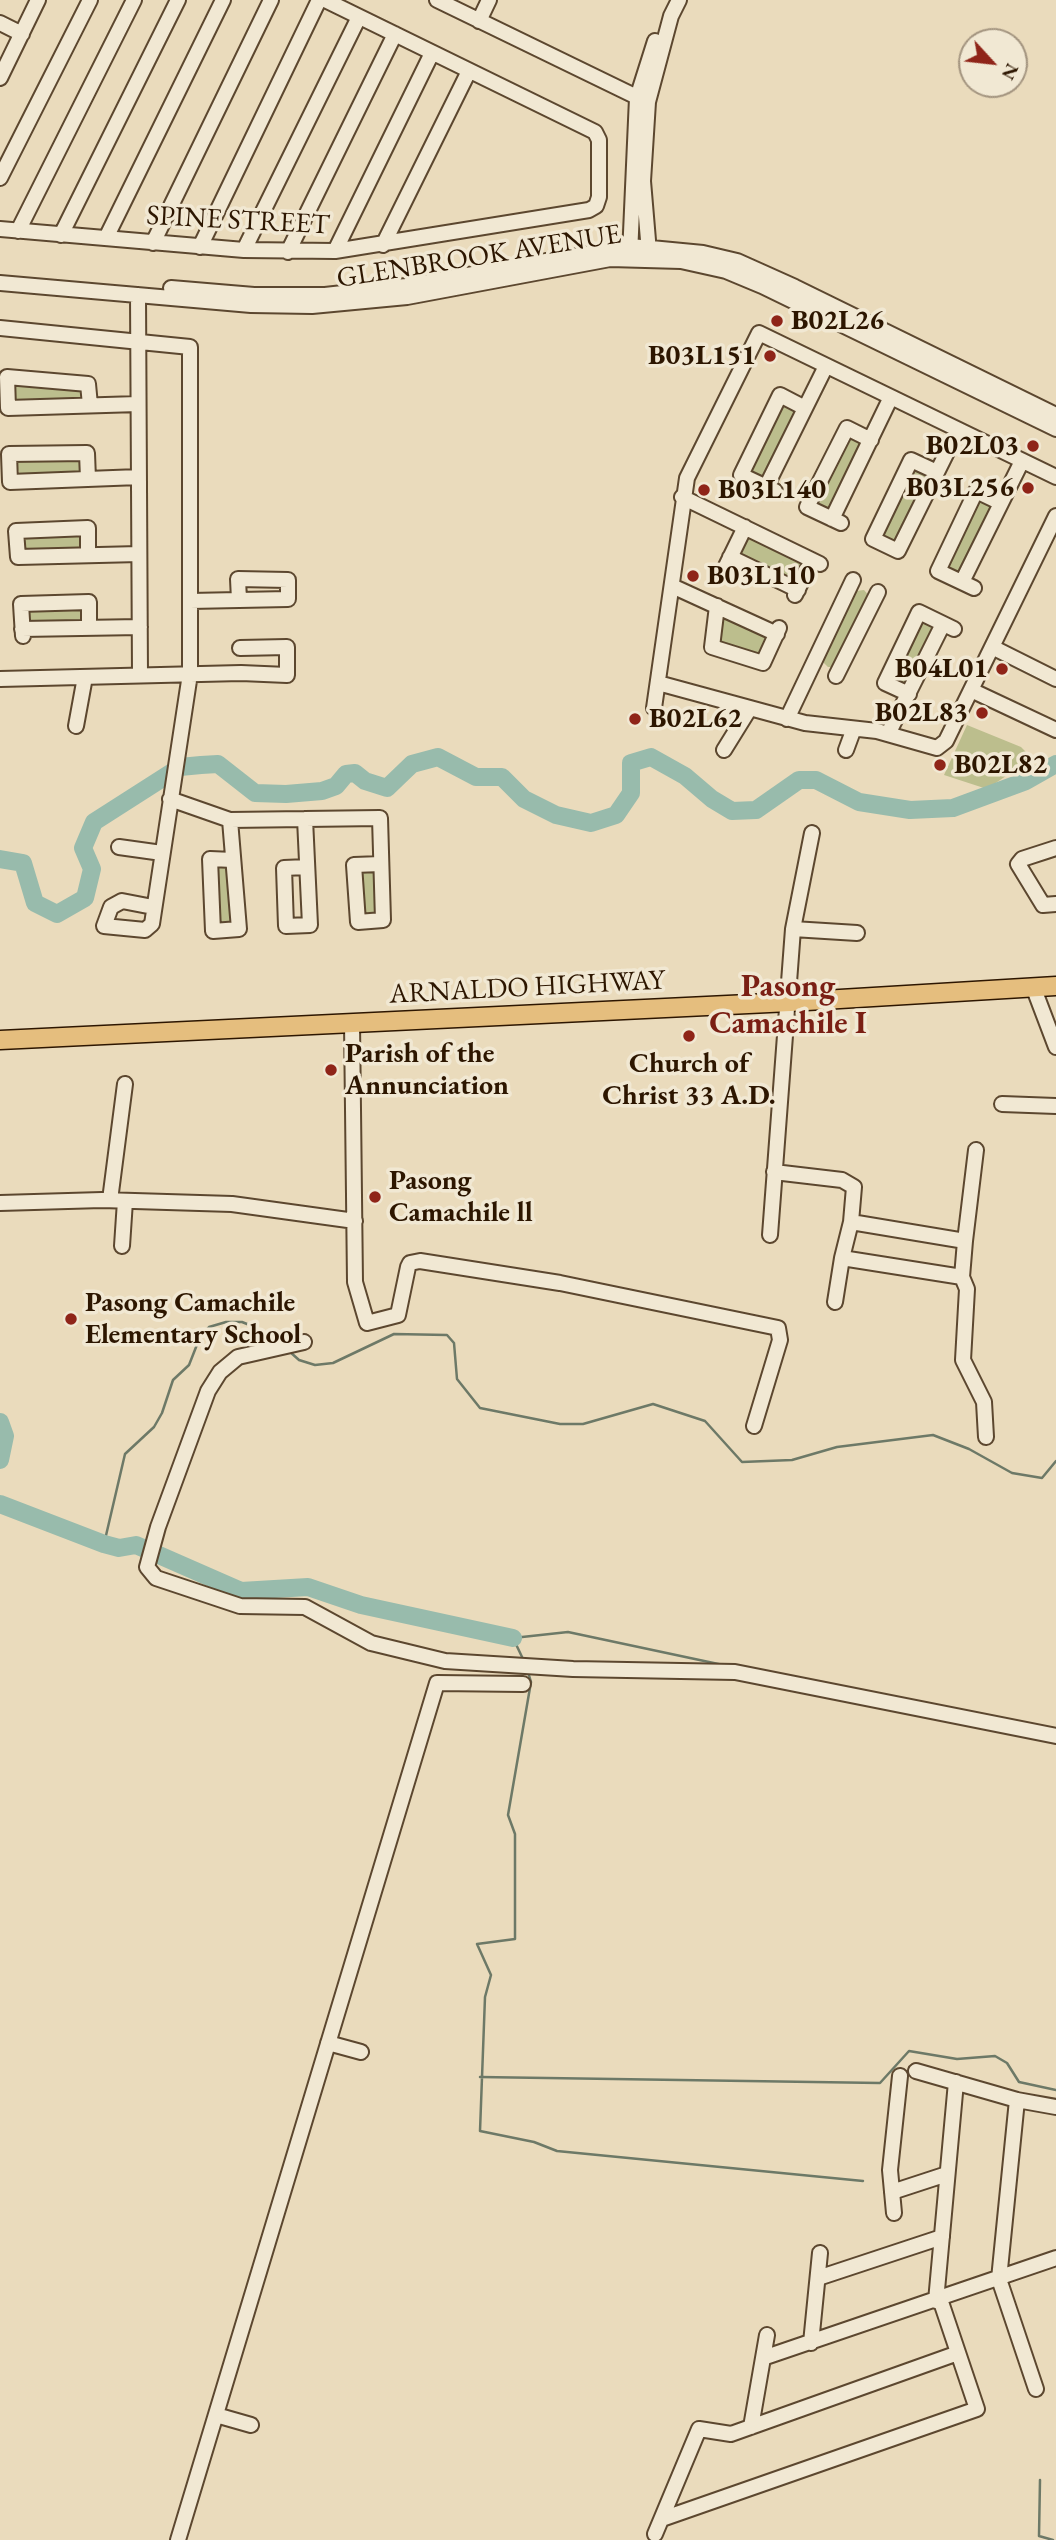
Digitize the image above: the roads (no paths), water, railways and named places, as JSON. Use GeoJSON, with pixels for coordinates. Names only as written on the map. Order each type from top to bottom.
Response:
{"type":"FeatureCollection","features":[{"type":"Feature","properties":{"kind":"main road","name":"ARNALDO HIGHWAY"},"geometry":{"type":"LineString","coordinates":[[0,1040],[1046,988]]}},
{"type":"Feature","properties":{"kind":"street"},"geometry":{"type":"LineString","coordinates":[[1,75],[38,0]]}},
{"type":"Feature","properties":{"kind":"street"},"geometry":{"type":"LineString","coordinates":[[0,178],[90,0]]}},
{"type":"Feature","properties":{"kind":"street"},"geometry":{"type":"LineString","coordinates":[[19,231],[134,0]]}},
{"type":"Feature","properties":{"kind":"street"},"geometry":{"type":"LineString","coordinates":[[61,234],[178,0]]}},
{"type":"Feature","properties":{"kind":"street"},"geometry":{"type":"LineString","coordinates":[[106,238],[223,0]]}},
{"type":"Feature","properties":{"kind":"street"},"geometry":{"type":"LineString","coordinates":[[153,243],[271,0]]}},
{"type":"Feature","properties":{"kind":"street"},"geometry":{"type":"LineString","coordinates":[[200,247],[319,0]]}},
{"type":"Feature","properties":{"kind":"street"},"geometry":{"type":"LineString","coordinates":[[325,0],[470,71],[383,245]]}},
{"type":"Feature","properties":{"kind":"street"},"geometry":{"type":"LineString","coordinates":[[437,0],[642,100]]}},
{"type":"Feature","properties":{"kind":"street"},"geometry":{"type":"LineString","coordinates":[[479,21],[489,0]]}},
{"type":"Feature","properties":{"kind":"street"},"geometry":{"type":"LineString","coordinates":[[630,252],[642,100],[670,0]]}},
{"type":"Feature","properties":{"kind":"street"},"geometry":{"type":"LineString","coordinates":[[649,252],[643,181],[642,100],[679,0]]}},
{"type":"Feature","properties":{"kind":"street"},"geometry":{"type":"LineString","coordinates":[[244,250],[359,17]]}},
{"type":"Feature","properties":{"kind":"street"},"geometry":{"type":"LineString","coordinates":[[0,23],[22,34]]}},
{"type":"Feature","properties":{"kind":"street"},"geometry":{"type":"LineString","coordinates":[[288,252],[395,34]]}},
{"type":"Feature","properties":{"kind":"street"},"geometry":{"type":"LineString","coordinates":[[335,251],[432,52]]}},
{"type":"Feature","properties":{"kind":"street","name":"SPINE STREET"},"geometry":{"type":"LineString","coordinates":[[0,229],[244,250],[335,251],[589,210],[596,206],[599,197],[599,152],[595,132],[470,71]]}},
{"type":"Feature","properties":{"kind":"street","name":"GLENBROOK AVENUE"},"geometry":{"type":"LineString","coordinates":[[0,283],[251,305],[342,305],[407,297],[630,252]]}},
{"type":"Feature","properties":{"kind":"street","name":"GLENBROOK AVENUE"},"geometry":{"type":"LineString","coordinates":[[0,274],[254,295],[325,295],[406,286],[630,252],[702,253],[749,266],[1056,415]]}},
{"type":"Feature","properties":{"kind":"street","name":"GLENBROOK AVENUE"},"geometry":{"type":"LineString","coordinates":[[649,252],[737,275],[1056,429]]}},
{"type":"Feature","properties":{"kind":"street"},"geometry":{"type":"LineString","coordinates":[[138,295],[140,675]]}},
{"type":"Feature","properties":{"kind":"street"},"geometry":{"type":"LineString","coordinates":[[0,328],[190,347],[190,674],[153,906]]}},
{"type":"Feature","properties":{"kind":"street"},"geometry":{"type":"LineString","coordinates":[[654,708],[682,496],[687,478],[760,333],[1056,477]]}},
{"type":"Feature","properties":{"kind":"street"},"geometry":{"type":"LineString","coordinates":[[805,408],[780,396],[741,475],[770,489],[826,366]]}},
{"type":"Feature","properties":{"kind":"street"},"geometry":{"type":"LineString","coordinates":[[90,405],[89,387],[83,383],[7,377],[8,408],[138,404]]}},
{"type":"Feature","properties":{"kind":"street"},"geometry":{"type":"LineString","coordinates":[[871,440],[847,428],[807,507],[837,521],[891,397]]}},
{"type":"Feature","properties":{"kind":"street"},"geometry":{"type":"LineString","coordinates":[[937,472],[911,460],[873,539],[898,551],[958,430]]}},
{"type":"Feature","properties":{"kind":"street"},"geometry":{"type":"LineString","coordinates":[[88,479],[88,453],[9,453],[10,482],[88,479],[139,477]]}},
{"type":"Feature","properties":{"kind":"street"},"geometry":{"type":"LineString","coordinates":[[1001,503],[976,491],[938,571],[968,585],[1001,503],[1022,461]]}},
{"type":"Feature","properties":{"kind":"street"},"geometry":{"type":"LineString","coordinates":[[682,496],[745,527],[816,562],[797,592],[728,561],[745,527]]}},
{"type":"Feature","properties":{"kind":"street"},"geometry":{"type":"LineString","coordinates":[[658,683],[787,719],[853,731],[888,734],[937,747],[946,741],[1056,516]]}},
{"type":"Feature","properties":{"kind":"street"},"geometry":{"type":"LineString","coordinates":[[88,555],[88,528],[16,531],[18,557],[139,554]]}},
{"type":"Feature","properties":{"kind":"street"},"geometry":{"type":"LineString","coordinates":[[787,719],[850,579],[882,594],[840,678],[812,665]]}},
{"type":"Feature","properties":{"kind":"street"},"geometry":{"type":"LineString","coordinates":[[672,586],[778,631],[762,663],[712,647],[717,606]]}},
{"type":"Feature","properties":{"kind":"street"},"geometry":{"type":"LineString","coordinates":[[190,601],[239,600]]}},
{"type":"Feature","properties":{"kind":"street"},"geometry":{"type":"LineString","coordinates":[[89,628],[89,603],[21,604],[22,632],[140,627]]}},
{"type":"Feature","properties":{"kind":"street"},"geometry":{"type":"LineString","coordinates":[[888,734],[948,626],[919,612],[885,683],[909,694]]}},
{"type":"Feature","properties":{"kind":"street"},"geometry":{"type":"LineString","coordinates":[[0,679],[241,673],[287,675],[287,647],[240,644],[241,673]]}},
{"type":"Feature","properties":{"kind":"street"},"geometry":{"type":"LineString","coordinates":[[992,647],[1056,679]]}},
{"type":"Feature","properties":{"kind":"street"},"geometry":{"type":"LineString","coordinates":[[76,726],[85,677]]}},
{"type":"Feature","properties":{"kind":"street"},"geometry":{"type":"LineString","coordinates":[[971,691],[1056,730]]}},
{"type":"Feature","properties":{"kind":"street"},"geometry":{"type":"LineString","coordinates":[[724,750],[750,708]]}},
{"type":"Feature","properties":{"kind":"street"},"geometry":{"type":"LineString","coordinates":[[846,750],[853,731]]}},
{"type":"Feature","properties":{"kind":"street"},"geometry":{"type":"LineString","coordinates":[[170,799],[230,820],[380,818],[382,863]]}},
{"type":"Feature","properties":{"kind":"street"},"geometry":{"type":"LineString","coordinates":[[305,818],[307,867]]}},
{"type":"Feature","properties":{"kind":"street"},"geometry":{"type":"LineString","coordinates":[[230,820],[239,929],[213,931],[210,859],[233,860]]}},
{"type":"Feature","properties":{"kind":"street"},"geometry":{"type":"LineString","coordinates":[[770,1235],[790,1002],[793,929],[813,833]]}},
{"type":"Feature","properties":{"kind":"street"},"geometry":{"type":"LineString","coordinates":[[119,847],[162,853]]}},
{"type":"Feature","properties":{"kind":"street"},"geometry":{"type":"LineString","coordinates":[[1056,848],[1022,859],[1018,864],[1043,905],[1056,904]]}},
{"type":"Feature","properties":{"kind":"street"},"geometry":{"type":"LineString","coordinates":[[793,929],[857,933]]}},
{"type":"Feature","properties":{"kind":"street"},"geometry":{"type":"LineString","coordinates":[[1046,988],[1056,1047]]}},
{"type":"Feature","properties":{"kind":"street"},"geometry":{"type":"LineString","coordinates":[[352,1023],[355,1282],[364,1320],[369,1325],[398,1315],[408,1267],[410,1263],[420,1261],[560,1283],[778,1328],[780,1340],[754,1426]]}},
{"type":"Feature","properties":{"kind":"street"},"geometry":{"type":"LineString","coordinates":[[122,1246],[117,1201],[125,1083]]}},
{"type":"Feature","properties":{"kind":"street"},"geometry":{"type":"LineString","coordinates":[[1002,1104],[1056,1106]]}},
{"type":"Feature","properties":{"kind":"street"},"geometry":{"type":"LineString","coordinates":[[976,1150],[964,1241],[962,1277],[967,1289],[963,1360],[984,1402],[986,1437]]}},
{"type":"Feature","properties":{"kind":"street"},"geometry":{"type":"LineString","coordinates":[[774,1172],[850,1182],[855,1187],[835,1302]]}},
{"type":"Feature","properties":{"kind":"street"},"geometry":{"type":"LineString","coordinates":[[0,1203],[117,1201],[232,1204],[355,1221]]}},
{"type":"Feature","properties":{"kind":"street"},"geometry":{"type":"LineString","coordinates":[[851,1222],[964,1241]]}},
{"type":"Feature","properties":{"kind":"street"},"geometry":{"type":"LineString","coordinates":[[842,1258],[962,1277]]}},
{"type":"Feature","properties":{"kind":"street"},"geometry":{"type":"LineString","coordinates":[[304,1342],[238,1357],[220,1372],[208,1391],[158,1527],[147,1567],[156,1578],[240,1606],[305,1607],[371,1643],[445,1661],[735,1672],[1056,1736]]}},
{"type":"Feature","properties":{"kind":"street"},"geometry":{"type":"LineString","coordinates":[[178,2540],[437,1684],[523,1684]]}},
{"type":"Feature","properties":{"kind":"street"},"geometry":{"type":"LineString","coordinates":[[328,2043],[361,2052]]}},
{"type":"Feature","properties":{"kind":"street"},"geometry":{"type":"LineString","coordinates":[[916,2071],[1017,2100],[1056,2107]]}},
{"type":"Feature","properties":{"kind":"street"},"geometry":{"type":"LineString","coordinates":[[894,2213],[890,2170],[900,2076]]}},
{"type":"Feature","properties":{"kind":"street"},"geometry":{"type":"LineString","coordinates":[[662,2519],[977,2409],[938,2300],[956,2082]]}},
{"type":"Feature","properties":{"kind":"street"},"geometry":{"type":"LineString","coordinates":[[1017,2100],[999,2278],[1036,2389]]}},
{"type":"Feature","properties":{"kind":"street"},"geometry":{"type":"LineString","coordinates":[[892,2192],[947,2174]]}},
{"type":"Feature","properties":{"kind":"street"},"geometry":{"type":"LineString","coordinates":[[818,2278],[942,2237]]}},
{"type":"Feature","properties":{"kind":"street"},"geometry":{"type":"LineString","coordinates":[[811,2343],[820,2253]]}},
{"type":"Feature","properties":{"kind":"street"},"geometry":{"type":"LineString","coordinates":[[763,2358],[1056,2258]]}},
{"type":"Feature","properties":{"kind":"street"},"geometry":{"type":"LineString","coordinates":[[751,2427],[767,2335]]}},
{"type":"Feature","properties":{"kind":"street"},"geometry":{"type":"LineString","coordinates":[[655,2534],[699,2429],[730,2434],[958,2353]]}},
{"type":"Feature","properties":{"kind":"street"},"geometry":{"type":"LineString","coordinates":[[216,2415],[251,2425]]}},
{"type":"Feature","properties":{"kind":"waterway"},"geometry":{"type":"LineString","coordinates":[[0,859],[23,863],[35,903],[57,914],[85,898],[92,869],[83,848],[94,822],[180,767],[201,765],[218,764],[255,793],[286,794],[322,791],[336,786],[346,774],[355,773],[365,781],[387,788],[412,764],[438,757],[476,777],[502,777],[524,799],[556,815],[591,823],[616,815],[631,793],[631,763],[651,757],[685,776],[712,799],[732,811],[756,810],[799,780],[816,780],[859,802],[910,810],[953,808],[1026,781],[1056,764]]}},
{"type":"Feature","properties":{"kind":"waterway"},"geometry":{"type":"LineString","coordinates":[[104,1544],[125,1454],[154,1427],[162,1413],[173,1380],[189,1365],[200,1337],[209,1327],[226,1322],[242,1322],[257,1328],[278,1343]]}},
{"type":"Feature","properties":{"kind":"waterway"},"geometry":{"type":"LineString","coordinates":[[289,1351],[299,1360],[315,1365],[333,1363],[394,1334],[447,1335],[454,1343],[457,1379],[480,1408],[560,1424],[583,1424],[653,1404],[705,1421],[742,1462],[792,1460],[837,1447],[933,1435],[969,1449],[1012,1473],[1042,1478],[1056,1461]]}},
{"type":"Feature","properties":{"kind":"waterway"},"geometry":{"type":"LineString","coordinates":[[0,1422],[5,1436],[0,1460]]}},
{"type":"Feature","properties":{"kind":"waterway"},"geometry":{"type":"LineString","coordinates":[[0,1504],[104,1544],[119,1548],[136,1545],[241,1591],[308,1587],[361,1605],[513,1638]]}},
{"type":"Feature","properties":{"kind":"waterway"},"geometry":{"type":"LineString","coordinates":[[523,1659],[513,1638],[568,1632],[723,1665]]}},
{"type":"Feature","properties":{"kind":"waterway"},"geometry":{"type":"LineString","coordinates":[[528,1672],[531,1682],[508,1815],[515,1834],[515,1939],[477,1944],[491,1975],[485,1997],[480,2131],[534,2142],[557,2151],[863,2181]]}},
{"type":"Feature","properties":{"kind":"waterway"},"geometry":{"type":"LineString","coordinates":[[843,1687],[995,1717]]}},
{"type":"Feature","properties":{"kind":"waterway"},"geometry":{"type":"LineString","coordinates":[[480,2077],[880,2083],[909,2051],[957,2059],[995,2056],[1007,2063],[1019,2082],[1056,2090]]}},
{"type":"Feature","properties":{"kind":"waterway"},"geometry":{"type":"LineString","coordinates":[[1040,2480],[1039,2536],[1053,2540]]}},
{"type":"Feature","properties":{"kind":"place","name":"B02L26"},"geometry":{"type":"Point","coordinates":[777,321]}},
{"type":"Feature","properties":{"kind":"place","name":"B03L151"},"geometry":{"type":"Point","coordinates":[770,356]}},
{"type":"Feature","properties":{"kind":"place","name":"B02L03"},"geometry":{"type":"Point","coordinates":[1033,446]}},
{"type":"Feature","properties":{"kind":"place","name":"B03L256"},"geometry":{"type":"Point","coordinates":[1028,488]}},
{"type":"Feature","properties":{"kind":"place","name":"B03L140"},"geometry":{"type":"Point","coordinates":[704,490]}},
{"type":"Feature","properties":{"kind":"place","name":"B03L110"},"geometry":{"type":"Point","coordinates":[693,576]}},
{"type":"Feature","properties":{"kind":"place","name":"B04L01"},"geometry":{"type":"Point","coordinates":[1002,669]}},
{"type":"Feature","properties":{"kind":"place","name":"B02L83"},"geometry":{"type":"Point","coordinates":[982,713]}},
{"type":"Feature","properties":{"kind":"place","name":"B02L62"},"geometry":{"type":"Point","coordinates":[635,719]}},
{"type":"Feature","properties":{"kind":"place","name":"B02L82"},"geometry":{"type":"Point","coordinates":[940,765]}},
{"type":"Feature","properties":{"kind":"place","name":"Church of Christ 33 A.D."},"geometry":{"type":"Point","coordinates":[689,1036]}},
{"type":"Feature","properties":{"kind":"place","name":"Parish of the Annunciation"},"geometry":{"type":"Point","coordinates":[331,1070]}},
{"type":"Feature","properties":{"kind":"place","name":"Pasong Camachile ll"},"geometry":{"type":"Point","coordinates":[375,1197]}},
{"type":"Feature","properties":{"kind":"place","name":"Pasong Camachile Elementary School"},"geometry":{"type":"Point","coordinates":[71,1319]}},
{"type":"Feature","properties":{"kind":"district","name":"Pasong Camachile I"},"geometry":{"type":"Point","coordinates":[788,1006]}}]}
